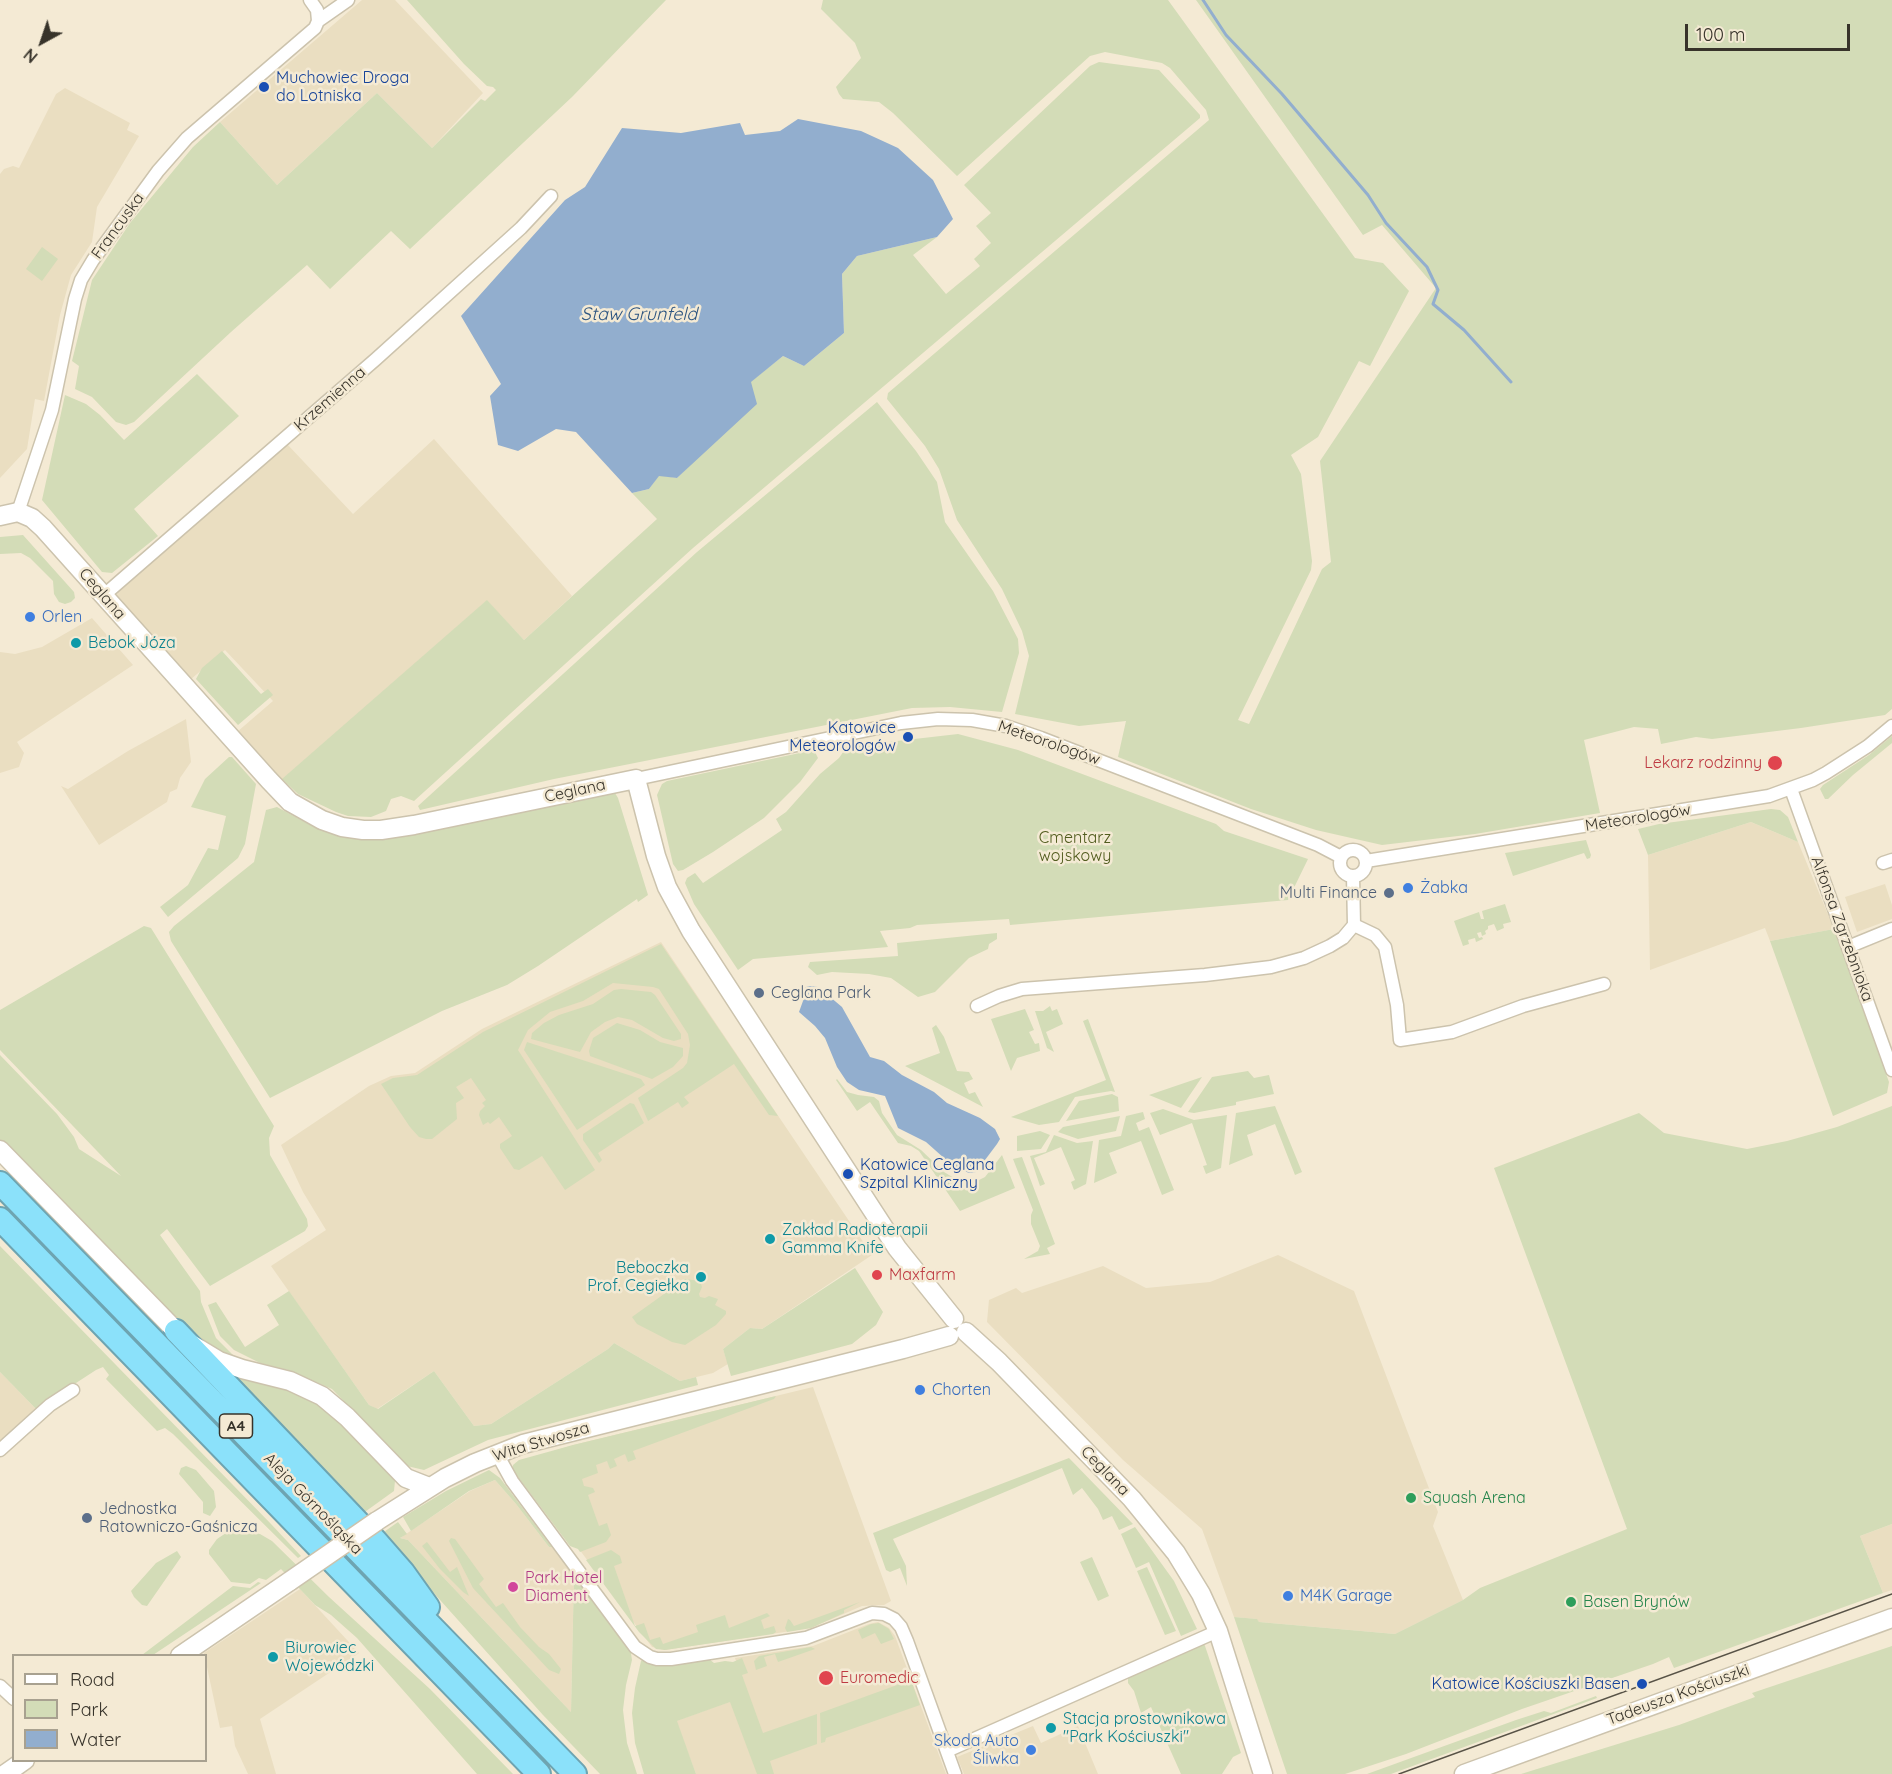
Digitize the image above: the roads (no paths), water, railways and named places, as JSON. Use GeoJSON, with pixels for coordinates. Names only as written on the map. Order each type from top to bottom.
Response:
{"type":"FeatureCollection","features":[{"type":"Feature","properties":{"kind":"highway","name":"Aleja Górnośląska"},"geometry":{"type":"LineString","coordinates":[[0,1183],[575,1774]]}},
{"type":"Feature","properties":{"kind":"highway","name":"Aleja Górnośląska"},"geometry":{"type":"LineString","coordinates":[[3,1222],[539,1774]]}},
{"type":"Feature","properties":{"kind":"highway"},"geometry":{"type":"LineString","coordinates":[[176,1331],[403,1572],[473,1669]]}},
{"type":"Feature","properties":{"kind":"street"},"geometry":{"type":"LineString","coordinates":[[310,0],[316,10],[318,21]]}},
{"type":"Feature","properties":{"kind":"street","name":"Francuska"},"geometry":{"type":"LineString","coordinates":[[18,512],[52,410],[75,299],[81,280],[93,260],[179,146],[199,126],[315,28],[318,21],[348,0]]}},
{"type":"Feature","properties":{"kind":"street","name":"Krzemienna"},"geometry":{"type":"LineString","coordinates":[[103,596],[376,359],[522,228],[551,196]]}},
{"type":"Feature","properties":{"kind":"street"},"geometry":{"type":"LineString","coordinates":[[0,516],[18,512]]}},
{"type":"Feature","properties":{"kind":"street","name":"Ceglana"},"geometry":{"type":"LineString","coordinates":[[18,512],[32,518],[42,528],[283,795],[299,808],[322,820],[342,827],[381,830],[636,779],[656,856],[667,887],[691,931],[897,1248],[956,1329],[999,1362],[1086,1451],[1156,1526],[1192,1578],[1218,1631],[1263,1774]]}},
{"type":"Feature","properties":{"kind":"street","name":"Meteorologów"},"geometry":{"type":"LineString","coordinates":[[636,779],[901,723],[938,719],[972,720],[1005,726],[1041,738],[1318,845],[1341,857],[1348,851],[1358,851],[1366,861],[1760,798],[1813,780],[1868,746],[1892,726]]}},
{"type":"Feature","properties":{"kind":"street","name":"Alfonsa Zgrzebnioka"},"geometry":{"type":"LineString","coordinates":[[1791,789],[1848,947],[1888,1048],[1892,1070]]}},
{"type":"Feature","properties":{"kind":"street"},"geometry":{"type":"LineString","coordinates":[[1341,857],[1341,868],[1346,874],[1353,876],[1363,872],[1366,861]]}},
{"type":"Feature","properties":{"kind":"street"},"geometry":{"type":"LineString","coordinates":[[977,1006],[1022,989],[1205,975],[1281,965],[1304,958],[1343,938],[1354,925],[1353,876]]}},
{"type":"Feature","properties":{"kind":"street"},"geometry":{"type":"LineString","coordinates":[[1354,925],[1375,935],[1385,947],[1397,1005],[1400,1041],[1452,1032],[1523,1006],[1604,984]]}},
{"type":"Feature","properties":{"kind":"street"},"geometry":{"type":"LineString","coordinates":[[1848,947],[1892,929]]}},
{"type":"Feature","properties":{"kind":"street"},"geometry":{"type":"LineString","coordinates":[[0,1150],[176,1331],[202,1352],[242,1369],[290,1380],[322,1396],[347,1417],[406,1478],[429,1487]]}},
{"type":"Feature","properties":{"kind":"street","name":"Wita Stwosza"},"geometry":{"type":"LineString","coordinates":[[183,1654],[429,1487],[497,1454],[567,1432],[903,1349],[956,1329]]}},
{"type":"Feature","properties":{"kind":"street"},"geometry":{"type":"LineString","coordinates":[[0,1450],[50,1405],[73,1390]]}},
{"type":"Feature","properties":{"kind":"street"},"geometry":{"type":"LineString","coordinates":[[497,1454],[512,1481],[632,1643],[645,1655],[665,1659],[785,1641],[820,1634],[867,1614],[876,1613],[894,1619],[903,1630],[955,1774]]}},
{"type":"Feature","properties":{"kind":"street"},"geometry":{"type":"LineString","coordinates":[[405,1503],[406,1478]]}},
{"type":"Feature","properties":{"kind":"street","name":"Tadeusza Kościuszki"},"geometry":{"type":"LineString","coordinates":[[1464,1774],[1892,1618]]}},
{"type":"Feature","properties":{"kind":"street"},"geometry":{"type":"LineString","coordinates":[[947,1751],[1218,1631]]}},
{"type":"Feature","properties":{"kind":"street"},"geometry":{"type":"LineString","coordinates":[[0,1686],[12,1697]]}},
{"type":"Feature","properties":{"kind":"street"},"geometry":{"type":"LineString","coordinates":[[5,1774],[23,1762]]}},
{"type":"Feature","properties":{"kind":"water","name":"Staw Grunfeld"},"geometry":{"type":"Polygon","coordinates":[[[798,119],[861,131],[898,148],[933,180],[953,219],[937,237],[857,256],[842,274],[844,333],[804,366],[783,356],[751,382],[757,404],[677,478],[659,476],[649,489],[632,493],[576,432],[556,429],[518,451],[498,445],[490,396],[501,384],[461,316],[565,200],[585,187],[622,128],[681,133],[740,123],[745,135],[780,131],[798,119]]]}},
{"type":"Feature","properties":{"kind":"water"},"geometry":{"type":"Polygon","coordinates":[[[809,986],[818,987],[842,1007],[870,1057],[884,1061],[902,1075],[934,1092],[947,1103],[980,1118],[995,1129],[1000,1139],[976,1172],[969,1173],[953,1166],[926,1142],[898,1128],[885,1096],[859,1090],[847,1082],[837,1067],[825,1038],[799,1012],[803,1001],[801,989],[809,986]]]}},
{"type":"Feature","properties":{"kind":"waterway"},"geometry":{"type":"LineString","coordinates":[[1203,0],[1226,35],[1282,94],[1368,195],[1386,223],[1427,267],[1438,290],[1433,304],[1464,330],[1511,382]]}},
{"type":"Feature","properties":{"kind":"tram line"},"geometry":{"type":"LineString","coordinates":[[1399,1774],[1892,1594]]}},
{"type":"Feature","properties":{"kind":"place","name":"Muchowiec Droga do Lotniska"},"geometry":{"type":"Point","coordinates":[264,87]}},
{"type":"Feature","properties":{"kind":"place","name":"Orlen"},"geometry":{"type":"Point","coordinates":[30,617]}},
{"type":"Feature","properties":{"kind":"place","name":"Bebok Józa"},"geometry":{"type":"Point","coordinates":[76,643]}},
{"type":"Feature","properties":{"kind":"place","name":"Katowice Meteorologów"},"geometry":{"type":"Point","coordinates":[908,737]}},
{"type":"Feature","properties":{"kind":"place","name":"Lekarz rodzinny"},"geometry":{"type":"Point","coordinates":[1775,763]}},
{"type":"Feature","properties":{"kind":"place","name":"Żabka"},"geometry":{"type":"Point","coordinates":[1408,888]}},
{"type":"Feature","properties":{"kind":"place","name":"Multi Finance"},"geometry":{"type":"Point","coordinates":[1389,893]}},
{"type":"Feature","properties":{"kind":"place","name":"Ceglana Park"},"geometry":{"type":"Point","coordinates":[759,993]}},
{"type":"Feature","properties":{"kind":"place","name":"Katowice Ceglana Szpital Kliniczny"},"geometry":{"type":"Point","coordinates":[848,1174]}},
{"type":"Feature","properties":{"kind":"place","name":"Zakład Radioterapii Gamma Knife"},"geometry":{"type":"Point","coordinates":[770,1239]}},
{"type":"Feature","properties":{"kind":"place","name":"Maxfarm"},"geometry":{"type":"Point","coordinates":[877,1275]}},
{"type":"Feature","properties":{"kind":"place","name":"Beboczka Prof. Cegiełka"},"geometry":{"type":"Point","coordinates":[701,1277]}},
{"type":"Feature","properties":{"kind":"place","name":"Chorten"},"geometry":{"type":"Point","coordinates":[920,1390]}},
{"type":"Feature","properties":{"kind":"place","name":"Squash Arena"},"geometry":{"type":"Point","coordinates":[1411,1498]}},
{"type":"Feature","properties":{"kind":"place","name":"Jednostka Ratowniczo-Gaśnicza"},"geometry":{"type":"Point","coordinates":[87,1518]}},
{"type":"Feature","properties":{"kind":"place","name":"Park Hotel Diament"},"geometry":{"type":"Point","coordinates":[513,1587]}},
{"type":"Feature","properties":{"kind":"place","name":"M4K Garage"},"geometry":{"type":"Point","coordinates":[1288,1596]}},
{"type":"Feature","properties":{"kind":"place","name":"Basen Brynów"},"geometry":{"type":"Point","coordinates":[1571,1602]}},
{"type":"Feature","properties":{"kind":"place","name":"Biurowiec Wojewódzki"},"geometry":{"type":"Point","coordinates":[273,1657]}},
{"type":"Feature","properties":{"kind":"place","name":"Euromedic"},"geometry":{"type":"Point","coordinates":[826,1678]}},
{"type":"Feature","properties":{"kind":"place","name":"Katowice Kościuszki Basen"},"geometry":{"type":"Point","coordinates":[1642,1684]}},
{"type":"Feature","properties":{"kind":"place","name":"Stacja prostownikowa \"Park Kościuszki\""},"geometry":{"type":"Point","coordinates":[1051,1728]}},
{"type":"Feature","properties":{"kind":"place","name":"Skoda Auto Śliwka"},"geometry":{"type":"Point","coordinates":[1031,1750]}},
{"type":"Feature","properties":{"kind":"park label","name":"Cmentarz wojskowy"},"geometry":{"type":"Point","coordinates":[1075,847]}}]}
